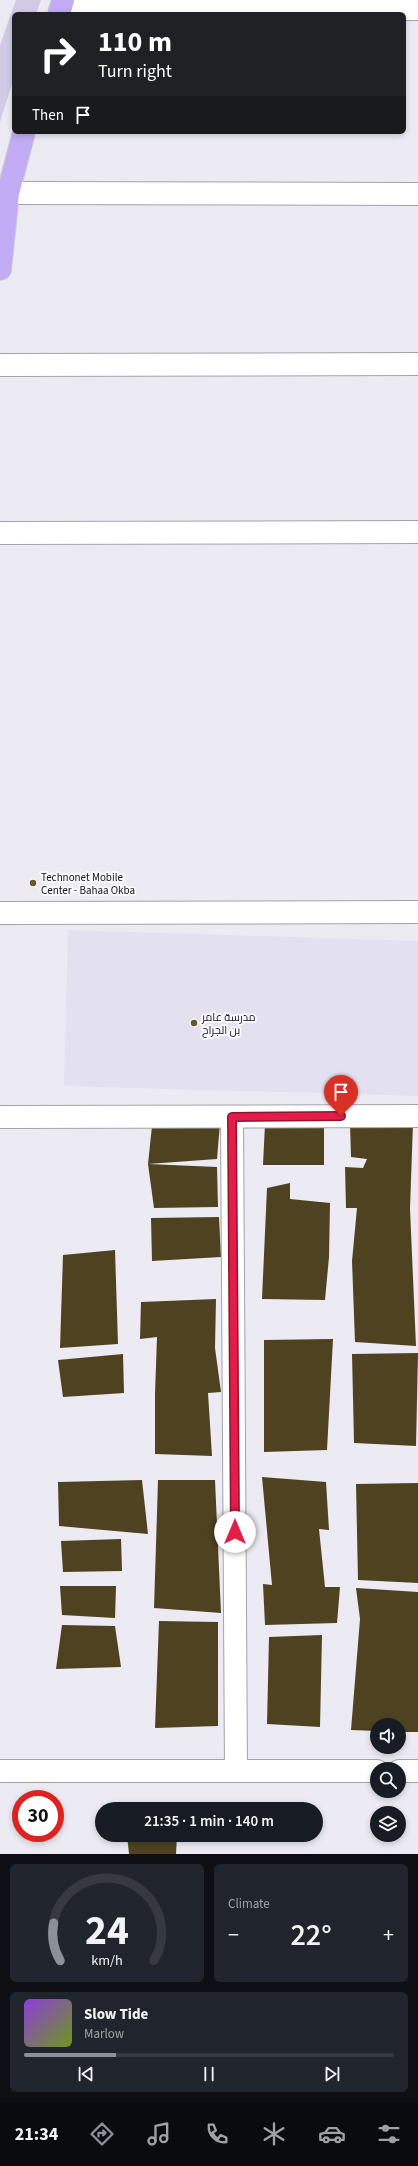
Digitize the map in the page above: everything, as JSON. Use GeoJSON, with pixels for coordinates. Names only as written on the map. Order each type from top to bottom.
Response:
{"type":"FeatureCollection","features":[{"type":"Feature","properties":{"kind":"main road"},"geometry":{"type":"LineString","coordinates":[[0,269],[8,193],[23,134]]}},
{"type":"Feature","properties":{"kind":"street"},"geometry":{"type":"LineString","coordinates":[[61,8],[418,9]]}},
{"type":"Feature","properties":{"kind":"street"},"geometry":{"type":"LineString","coordinates":[[8,193],[418,194]]}},
{"type":"Feature","properties":{"kind":"street"},"geometry":{"type":"LineString","coordinates":[[0,365],[418,364]]}},
{"type":"Feature","properties":{"kind":"street"},"geometry":{"type":"LineString","coordinates":[[0,533],[418,532]]}},
{"type":"Feature","properties":{"kind":"street"},"geometry":{"type":"LineString","coordinates":[[0,913],[418,912]]}},
{"type":"Feature","properties":{"kind":"street"},"geometry":{"type":"LineString","coordinates":[[0,1117],[418,1116]]}},
{"type":"Feature","properties":{"kind":"street"},"geometry":{"type":"LineString","coordinates":[[232,1117],[236,1771]]}},
{"type":"Feature","properties":{"kind":"street"},"geometry":{"type":"LineString","coordinates":[[0,1771],[370,1771]]}},
{"type":"Feature","properties":{"kind":"street"},"geometry":{"type":"LineString","coordinates":[[406,1771],[418,1771]]}},
{"type":"Feature","properties":{"kind":"shaded area"},"geometry":{"type":"Polygon","coordinates":[[[16,0],[41,0],[37,12],[12,12],[12,83],[0,122],[0,45],[16,0]]]}},
{"type":"Feature","properties":{"kind":"shaded area"},"geometry":{"type":"Polygon","coordinates":[[[68,930],[418,941],[418,1096],[64,1086],[68,930]]]}},
{"type":"Feature","properties":{"kind":"building"},"geometry":{"type":"Polygon","coordinates":[[[220,1123],[217,1159],[148,1164],[152,1126],[220,1123]]]}},
{"type":"Feature","properties":{"kind":"building"},"geometry":{"type":"Polygon","coordinates":[[[324,1123],[324,1165],[263,1165],[265,1124],[324,1123]]]}},
{"type":"Feature","properties":{"kind":"building"},"geometry":{"type":"Polygon","coordinates":[[[350,1123],[413,1123],[410,1209],[416,1346],[355,1342],[352,1261],[357,1208],[346,1208],[345,1167],[363,1168],[367,1159],[351,1157],[350,1123]]]}},
{"type":"Feature","properties":{"kind":"building"},"geometry":{"type":"Polygon","coordinates":[[[148,1164],[217,1167],[218,1207],[154,1208],[148,1164]]]}},
{"type":"Feature","properties":{"kind":"building"},"geometry":{"type":"Polygon","coordinates":[[[290,1183],[290,1199],[330,1203],[329,1257],[325,1300],[262,1299],[267,1188],[290,1183]]]}},
{"type":"Feature","properties":{"kind":"building"},"geometry":{"type":"Polygon","coordinates":[[[219,1217],[221,1257],[152,1261],[151,1218],[219,1217]]]}},
{"type":"Feature","properties":{"kind":"building"},"geometry":{"type":"Polygon","coordinates":[[[115,1250],[118,1344],[60,1348],[63,1255],[115,1250]]]}},
{"type":"Feature","properties":{"kind":"building"},"geometry":{"type":"Polygon","coordinates":[[[216,1299],[215,1348],[221,1392],[208,1393],[212,1456],[155,1454],[157,1337],[140,1339],[141,1302],[216,1299]]]}},
{"type":"Feature","properties":{"kind":"building"},"geometry":{"type":"Polygon","coordinates":[[[333,1339],[327,1450],[264,1452],[264,1340],[333,1339]]]}},
{"type":"Feature","properties":{"kind":"building"},"geometry":{"type":"Polygon","coordinates":[[[418,1353],[416,1446],[354,1443],[352,1354],[418,1353]]]}},
{"type":"Feature","properties":{"kind":"building"},"geometry":{"type":"Polygon","coordinates":[[[123,1354],[124,1393],[63,1397],[58,1360],[123,1354]]]}},
{"type":"Feature","properties":{"kind":"building"},"geometry":{"type":"Polygon","coordinates":[[[262,1477],[326,1482],[329,1530],[319,1529],[325,1587],[340,1587],[337,1623],[265,1625],[263,1584],[272,1585],[262,1477]]]}},
{"type":"Feature","properties":{"kind":"building"},"geometry":{"type":"Polygon","coordinates":[[[142,1480],[148,1534],[59,1526],[58,1482],[142,1480]]]}},
{"type":"Feature","properties":{"kind":"building"},"geometry":{"type":"Polygon","coordinates":[[[158,1480],[215,1480],[221,1613],[154,1608],[158,1480]]]}},
{"type":"Feature","properties":{"kind":"building"},"geometry":{"type":"Polygon","coordinates":[[[418,1483],[418,1583],[358,1580],[356,1484],[418,1483]]]}},
{"type":"Feature","properties":{"kind":"building"},"geometry":{"type":"Polygon","coordinates":[[[121,1539],[122,1571],[63,1572],[61,1541],[121,1539]]]}},
{"type":"Feature","properties":{"kind":"building"},"geometry":{"type":"Polygon","coordinates":[[[60,1586],[116,1586],[115,1618],[62,1615],[60,1586]]]}},
{"type":"Feature","properties":{"kind":"building"},"geometry":{"type":"Polygon","coordinates":[[[356,1588],[418,1592],[418,1732],[406,1732],[406,1718],[370,1718],[370,1731],[351,1730],[360,1619],[356,1588]]]}},
{"type":"Feature","properties":{"kind":"building"},"geometry":{"type":"Polygon","coordinates":[[[159,1621],[218,1622],[218,1726],[155,1728],[159,1621]]]}},
{"type":"Feature","properties":{"kind":"building"},"geometry":{"type":"Polygon","coordinates":[[[62,1625],[115,1626],[121,1667],[56,1669],[62,1625]]]}},
{"type":"Feature","properties":{"kind":"building"},"geometry":{"type":"Polygon","coordinates":[[[322,1635],[320,1727],[267,1724],[269,1637],[322,1635]]]}},
{"type":"Feature","properties":{"kind":"building"},"geometry":{"type":"Polygon","coordinates":[[[128,1842],[177,1842],[176,1854],[129,1854],[128,1842]]]}},
{"type":"Feature","properties":{"kind":"place","name":"Technonet Mobile Center - Bahaa Okba"},"geometry":{"type":"Point","coordinates":[33,883]}},
{"type":"Feature","properties":{"kind":"place","name":"مدرسة عامر بن الجراح"},"geometry":{"type":"Point","coordinates":[194,1023]}},
{"type":"Feature","properties":{"kind":"route"},"geometry":{"type":"LineString","coordinates":[[235,1532],[232,1117],[341,1116]]}}]}
